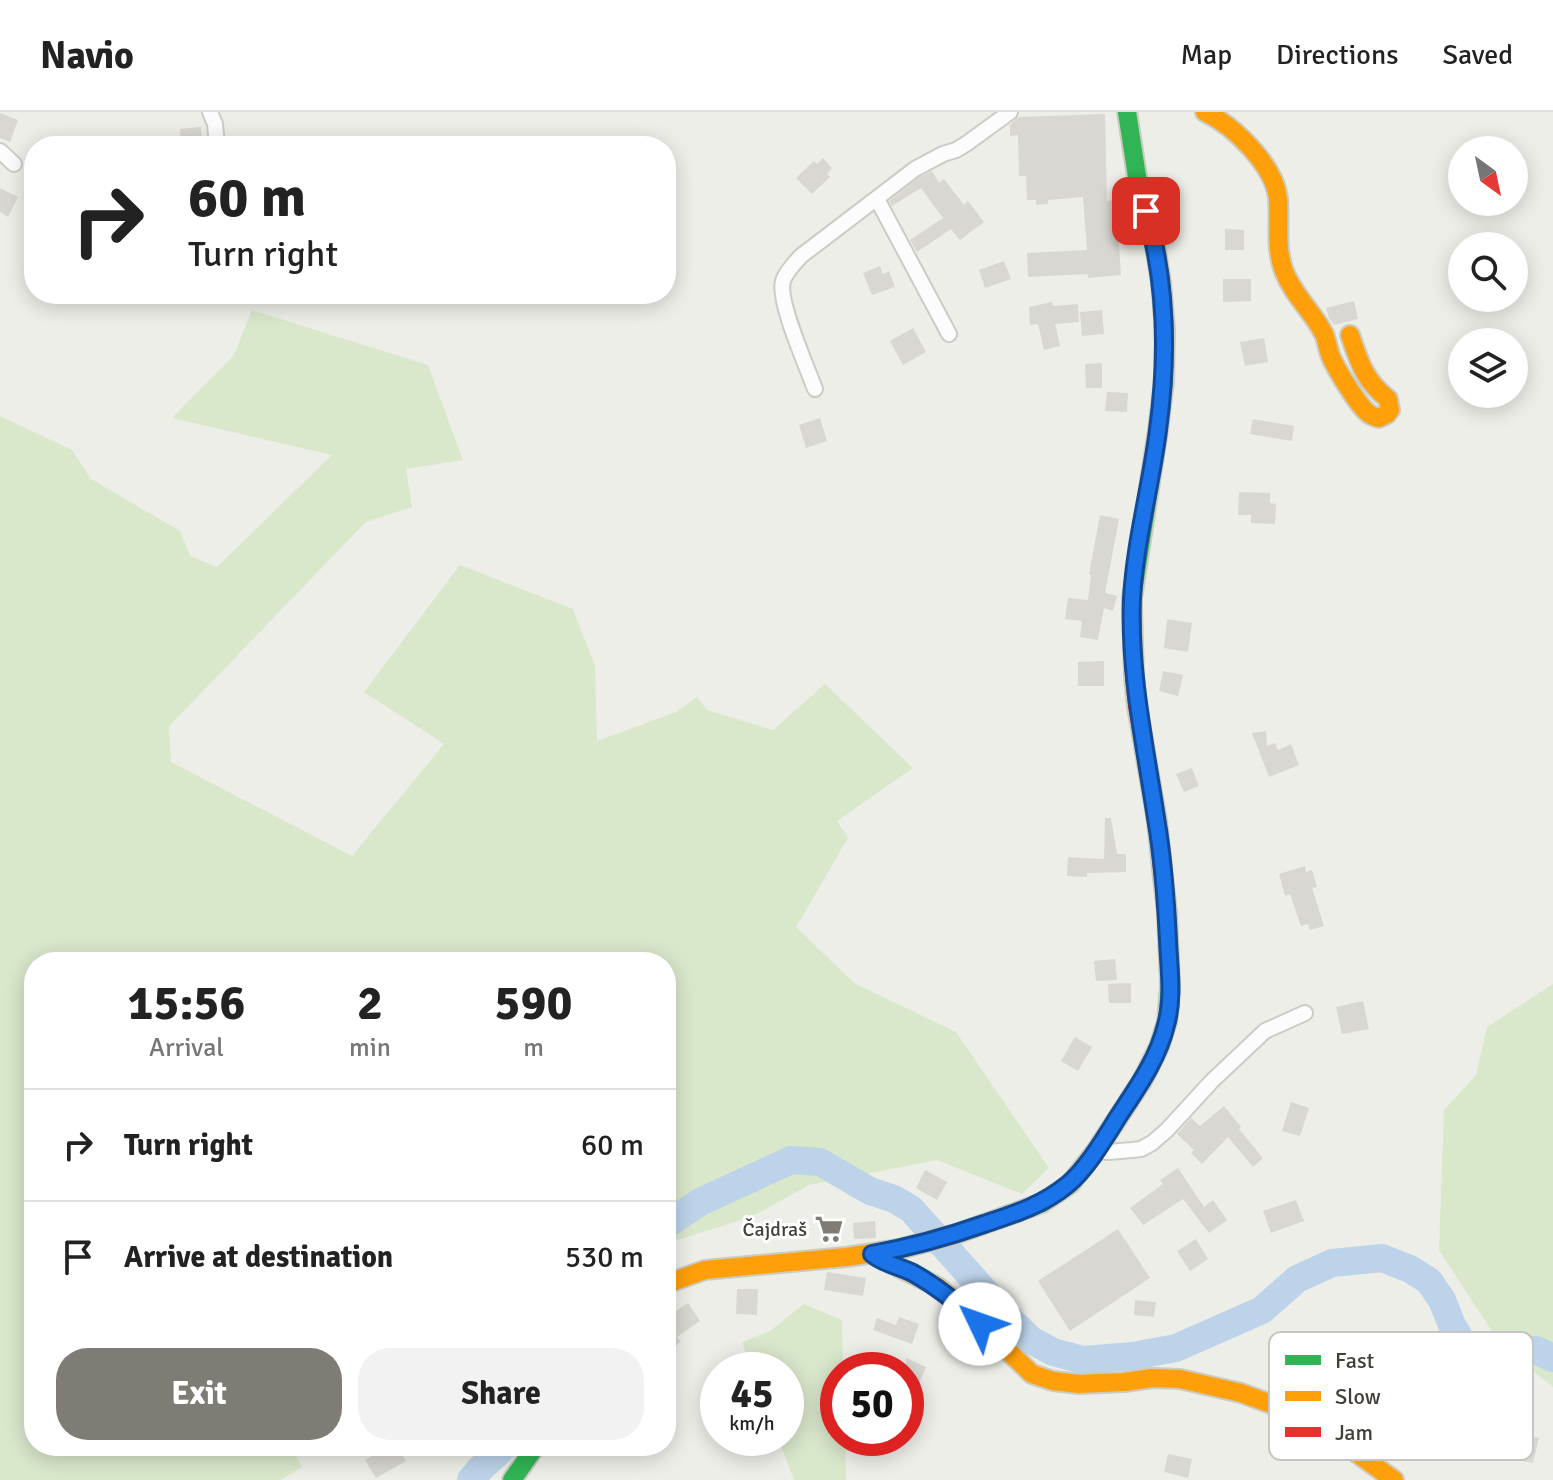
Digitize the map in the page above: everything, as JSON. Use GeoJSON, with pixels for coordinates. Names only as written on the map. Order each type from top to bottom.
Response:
{"type":"FeatureCollection","features":[{"type":"Feature","properties":{"kind":"main road"},"geometry":{"type":"LineString","coordinates":[[1205,112],[1221,120],[1251,148],[1275,183],[1278,240],[1284,271],[1302,304],[1324,334],[1331,357],[1345,382],[1369,415],[1379,418],[1390,410],[1388,399],[1363,372],[1350,335]]}},
{"type":"Feature","properties":{"kind":"main road"},"geometry":{"type":"LineString","coordinates":[[676,1280],[722,1267],[872,1254],[930,1242],[1042,1203],[1070,1184],[1096,1151],[1142,1081],[1159,1047],[1167,1022],[1170,986],[1167,912],[1157,821],[1136,691],[1132,598],[1158,430],[1164,381],[1165,330],[1154,239],[1138,183],[1131,113]]}},
{"type":"Feature","properties":{"kind":"main road"},"geometry":{"type":"LineString","coordinates":[[872,1254],[938,1287],[1032,1374],[1053,1381],[1079,1384],[1180,1379],[1269,1402]]}},
{"type":"Feature","properties":{"kind":"main road"},"geometry":{"type":"LineString","coordinates":[[512,1480],[529,1456]]}},
{"type":"Feature","properties":{"kind":"main road"},"geometry":{"type":"LineString","coordinates":[[1366,1460],[1394,1480]]}},
{"type":"Feature","properties":{"kind":"street"},"geometry":{"type":"LineString","coordinates":[[210,112],[216,136]]}},
{"type":"Feature","properties":{"kind":"street"},"geometry":{"type":"LineString","coordinates":[[815,389],[785,305],[782,284],[787,272],[801,256],[915,169],[966,144],[1010,112]]}},
{"type":"Feature","properties":{"kind":"street"},"geometry":{"type":"LineString","coordinates":[[0,151],[14,164]]}},
{"type":"Feature","properties":{"kind":"street"},"geometry":{"type":"LineString","coordinates":[[877,199],[949,334]]}},
{"type":"Feature","properties":{"kind":"street"},"geometry":{"type":"LineString","coordinates":[[1096,1151],[1141,1149],[1152,1143],[1265,1031],[1305,1013]]}},
{"type":"Feature","properties":{"kind":"green space"},"geometry":{"type":"Polygon","coordinates":[[[252,310],[428,365],[463,460],[406,469],[412,507],[366,522],[169,726],[171,762],[352,856],[444,744],[364,692],[460,565],[573,609],[595,666],[597,741],[676,712],[697,697],[707,710],[773,730],[825,684],[913,768],[837,821],[848,838],[796,927],[854,983],[956,1032],[1049,1168],[1022,1194],[937,1160],[809,1185],[751,1217],[676,1240],[676,952],[24,952],[24,1456],[296,1456],[302,1467],[281,1480],[0,1480],[0,416],[72,450],[91,479],[180,531],[190,556],[217,567],[332,455],[172,418],[234,355],[252,310]]]}},
{"type":"Feature","properties":{"kind":"green space"},"geometry":{"type":"Polygon","coordinates":[[[1553,984],[1553,1387],[1533,1371],[1533,1332],[1492,1332],[1439,1250],[1444,1110],[1476,1075],[1487,1027],[1553,984]]]}},
{"type":"Feature","properties":{"kind":"green space"},"geometry":{"type":"Polygon","coordinates":[[[804,1304],[842,1320],[843,1352],[820,1352],[820,1456],[845,1456],[846,1480],[794,1480],[785,1456],[804,1456],[804,1352],[746,1352],[742,1342],[770,1331],[804,1304]]]}},
{"type":"Feature","properties":{"kind":"building"},"geometry":{"type":"Polygon","coordinates":[[[0,113],[18,120],[10,142],[0,138],[0,113]]]}},
{"type":"Feature","properties":{"kind":"building"},"geometry":{"type":"Polygon","coordinates":[[[1105,114],[1107,201],[1116,200],[1121,275],[1028,277],[1027,253],[1087,250],[1083,197],[1048,200],[1048,204],[1036,205],[1036,200],[1027,200],[1026,176],[1019,176],[1018,135],[1010,136],[1010,125],[1018,117],[1105,114]]]}},
{"type":"Feature","properties":{"kind":"building"},"geometry":{"type":"Polygon","coordinates":[[[201,127],[201,136],[180,136],[180,129],[201,127]]]}},
{"type":"Feature","properties":{"kind":"building"},"geometry":{"type":"Polygon","coordinates":[[[823,158],[832,168],[827,174],[830,177],[812,194],[796,178],[814,161],[817,164],[823,158]]]}},
{"type":"Feature","properties":{"kind":"building"},"geometry":{"type":"Polygon","coordinates":[[[932,171],[939,183],[944,179],[964,205],[968,201],[984,222],[960,240],[951,229],[917,252],[910,240],[943,218],[921,188],[892,206],[889,201],[932,171]]]}},
{"type":"Feature","properties":{"kind":"building"},"geometry":{"type":"Polygon","coordinates":[[[0,188],[18,197],[8,217],[0,212],[0,188]]]}},
{"type":"Feature","properties":{"kind":"building"},"geometry":{"type":"Polygon","coordinates":[[[1225,229],[1244,230],[1244,250],[1225,250],[1225,229]]]}},
{"type":"Feature","properties":{"kind":"building"},"geometry":{"type":"Polygon","coordinates":[[[1004,261],[1011,279],[985,288],[979,270],[1004,261]]]}},
{"type":"Feature","properties":{"kind":"building"},"geometry":{"type":"Polygon","coordinates":[[[880,266],[883,274],[889,271],[895,287],[872,295],[863,273],[880,266]]]}},
{"type":"Feature","properties":{"kind":"building"},"geometry":{"type":"Polygon","coordinates":[[[1223,279],[1251,279],[1251,301],[1223,302],[1223,279]]]}},
{"type":"Feature","properties":{"kind":"building"},"geometry":{"type":"Polygon","coordinates":[[[1354,301],[1358,319],[1334,325],[1326,308],[1354,301]]]}},
{"type":"Feature","properties":{"kind":"building"},"geometry":{"type":"Polygon","coordinates":[[[1052,302],[1053,306],[1078,304],[1079,322],[1055,324],[1060,346],[1044,350],[1038,324],[1030,325],[1029,307],[1052,302]]]}},
{"type":"Feature","properties":{"kind":"building"},"geometry":{"type":"Polygon","coordinates":[[[1102,310],[1104,334],[1082,336],[1080,312],[1102,310]]]}},
{"type":"Feature","properties":{"kind":"building"},"geometry":{"type":"Polygon","coordinates":[[[913,328],[926,352],[903,365],[890,341],[913,328]]]}},
{"type":"Feature","properties":{"kind":"building"},"geometry":{"type":"Polygon","coordinates":[[[1264,338],[1268,362],[1245,366],[1240,342],[1264,338]]]}},
{"type":"Feature","properties":{"kind":"building"},"geometry":{"type":"Polygon","coordinates":[[[1102,363],[1102,388],[1086,388],[1085,364],[1102,363]]]}},
{"type":"Feature","properties":{"kind":"building"},"geometry":{"type":"Polygon","coordinates":[[[1107,392],[1128,393],[1127,412],[1105,411],[1107,392]]]}},
{"type":"Feature","properties":{"kind":"building"},"geometry":{"type":"Polygon","coordinates":[[[820,418],[827,441],[806,448],[799,425],[820,418]]]}},
{"type":"Feature","properties":{"kind":"building"},"geometry":{"type":"Polygon","coordinates":[[[1253,419],[1294,426],[1292,441],[1250,434],[1253,419]]]}},
{"type":"Feature","properties":{"kind":"building"},"geometry":{"type":"Polygon","coordinates":[[[1239,492],[1270,493],[1270,503],[1276,504],[1275,524],[1251,523],[1251,515],[1238,515],[1239,492]]]}},
{"type":"Feature","properties":{"kind":"building"},"geometry":{"type":"Polygon","coordinates":[[[1100,515],[1119,519],[1105,593],[1117,596],[1113,611],[1104,608],[1097,640],[1080,637],[1082,621],[1065,619],[1068,598],[1088,600],[1089,574],[1100,515]]]}},
{"type":"Feature","properties":{"kind":"building"},"geometry":{"type":"Polygon","coordinates":[[[1167,619],[1192,623],[1188,652],[1164,648],[1167,619]]]}},
{"type":"Feature","properties":{"kind":"building"},"geometry":{"type":"Polygon","coordinates":[[[1104,661],[1104,686],[1078,686],[1078,662],[1104,661]]]}},
{"type":"Feature","properties":{"kind":"building"},"geometry":{"type":"Polygon","coordinates":[[[1163,671],[1183,675],[1178,696],[1159,691],[1163,671]]]}},
{"type":"Feature","properties":{"kind":"building"},"geometry":{"type":"Polygon","coordinates":[[[1266,731],[1267,746],[1275,743],[1278,750],[1291,744],[1299,765],[1269,777],[1252,733],[1266,731]]]}},
{"type":"Feature","properties":{"kind":"building"},"geometry":{"type":"Polygon","coordinates":[[[1192,768],[1199,786],[1184,792],[1176,774],[1192,768]]]}},
{"type":"Feature","properties":{"kind":"building"},"geometry":{"type":"Polygon","coordinates":[[[1105,818],[1111,818],[1117,854],[1126,854],[1126,872],[1067,876],[1068,857],[1104,859],[1105,818]]]}},
{"type":"Feature","properties":{"kind":"building"},"geometry":{"type":"Polygon","coordinates":[[[1305,866],[1306,872],[1312,870],[1317,887],[1312,888],[1324,926],[1310,930],[1308,924],[1301,926],[1290,894],[1285,896],[1279,874],[1305,866]]]}},
{"type":"Feature","properties":{"kind":"building"},"geometry":{"type":"Polygon","coordinates":[[[1115,959],[1117,980],[1096,981],[1094,961],[1115,959]]]}},
{"type":"Feature","properties":{"kind":"building"},"geometry":{"type":"Polygon","coordinates":[[[1131,983],[1131,1003],[1109,1003],[1108,984],[1131,983]]]}},
{"type":"Feature","properties":{"kind":"building"},"geometry":{"type":"Polygon","coordinates":[[[1363,1001],[1369,1029],[1342,1034],[1336,1007],[1363,1001]]]}},
{"type":"Feature","properties":{"kind":"building"},"geometry":{"type":"Polygon","coordinates":[[[1075,1037],[1092,1047],[1078,1071],[1061,1061],[1075,1037]]]}},
{"type":"Feature","properties":{"kind":"building"},"geometry":{"type":"Polygon","coordinates":[[[1291,1102],[1309,1108],[1300,1136],[1282,1131],[1291,1102]]]}},
{"type":"Feature","properties":{"kind":"building"},"geometry":{"type":"Polygon","coordinates":[[[1224,1106],[1263,1158],[1253,1167],[1228,1137],[1202,1164],[1191,1153],[1194,1150],[1177,1134],[1191,1118],[1200,1126],[1224,1106]]]}},
{"type":"Feature","properties":{"kind":"building"},"geometry":{"type":"Polygon","coordinates":[[[1178,1168],[1204,1207],[1213,1200],[1227,1220],[1209,1233],[1183,1199],[1143,1225],[1130,1208],[1163,1184],[1160,1180],[1178,1168]]]}},
{"type":"Feature","properties":{"kind":"building"},"geometry":{"type":"Polygon","coordinates":[[[925,1170],[947,1182],[937,1200],[916,1188],[925,1170]]]}},
{"type":"Feature","properties":{"kind":"building"},"geometry":{"type":"Polygon","coordinates":[[[1296,1200],[1304,1221],[1271,1233],[1263,1211],[1296,1200]]]}},
{"type":"Feature","properties":{"kind":"building"},"geometry":{"type":"Polygon","coordinates":[[[875,1221],[876,1238],[854,1239],[853,1223],[875,1221]]]}},
{"type":"Feature","properties":{"kind":"building"},"geometry":{"type":"Polygon","coordinates":[[[1118,1229],[1150,1278],[1070,1331],[1038,1281],[1118,1229]]]}},
{"type":"Feature","properties":{"kind":"building"},"geometry":{"type":"Polygon","coordinates":[[[1196,1239],[1208,1259],[1190,1271],[1177,1251],[1196,1239]]]}},
{"type":"Feature","properties":{"kind":"building"},"geometry":{"type":"Polygon","coordinates":[[[827,1272],[866,1278],[863,1296],[824,1290],[827,1272]]]}},
{"type":"Feature","properties":{"kind":"building"},"geometry":{"type":"Polygon","coordinates":[[[737,1289],[758,1289],[757,1315],[736,1314],[737,1289]]]}},
{"type":"Feature","properties":{"kind":"building"},"geometry":{"type":"Polygon","coordinates":[[[1135,1300],[1156,1302],[1154,1317],[1134,1315],[1135,1300]]]}},
{"type":"Feature","properties":{"kind":"building"},"geometry":{"type":"Polygon","coordinates":[[[688,1303],[700,1321],[677,1337],[681,1341],[676,1346],[676,1311],[688,1303]]]}},
{"type":"Feature","properties":{"kind":"building"},"geometry":{"type":"Polygon","coordinates":[[[899,1317],[919,1324],[912,1344],[873,1330],[877,1318],[896,1325],[899,1317]]]}},
{"type":"Feature","properties":{"kind":"building"},"geometry":{"type":"Polygon","coordinates":[[[1533,1436],[1539,1438],[1533,1463],[1518,1460],[1533,1460],[1533,1436]]]}},
{"type":"Feature","properties":{"kind":"building"},"geometry":{"type":"Polygon","coordinates":[[[1168,1454],[1192,1459],[1188,1478],[1164,1472],[1168,1454]]]}},
{"type":"Feature","properties":{"kind":"building"},"geometry":{"type":"Polygon","coordinates":[[[372,1456],[403,1456],[406,1461],[376,1478],[365,1460],[372,1456]]]}},
{"type":"Feature","properties":{"kind":"waterway"},"geometry":{"type":"LineString","coordinates":[[676,1218],[700,1202],[791,1160],[820,1162],[870,1191],[911,1209],[1031,1340],[1053,1352],[1083,1360],[1133,1356],[1176,1348],[1262,1310],[1297,1279],[1332,1263],[1382,1258],[1410,1269],[1429,1281],[1442,1300],[1456,1332]]}},
{"type":"Feature","properties":{"kind":"waterway"},"geometry":{"type":"LineString","coordinates":[[1533,1350],[1553,1358]]}},
{"type":"Feature","properties":{"kind":"waterway"},"geometry":{"type":"LineString","coordinates":[[471,1480],[494,1456]]}},
{"type":"Feature","properties":{"kind":"traffic: fast"},"geometry":{"type":"LineString","coordinates":[[1127,112],[1138,183],[1154,239],[1165,330],[1164,381],[1132,607]]}},
{"type":"Feature","properties":{"kind":"traffic: fast"},"geometry":{"type":"LineString","coordinates":[[1009,1215],[1042,1203],[1070,1184],[1096,1151],[1142,1081],[1159,1047],[1167,1022],[1170,986],[1163,878]]}},
{"type":"Feature","properties":{"kind":"traffic: fast"},"geometry":{"type":"LineString","coordinates":[[512,1480],[529,1456]]}},
{"type":"Feature","properties":{"kind":"traffic: slow"},"geometry":{"type":"LineString","coordinates":[[1205,112],[1240,137],[1269,173],[1278,198],[1281,262],[1288,280],[1324,334],[1331,357],[1348,386],[1364,409],[1379,418],[1390,410],[1388,399],[1368,378],[1350,335]]}},
{"type":"Feature","properties":{"kind":"traffic: slow"},"geometry":{"type":"LineString","coordinates":[[676,1280],[705,1270],[900,1249],[1009,1215]]}},
{"type":"Feature","properties":{"kind":"traffic: slow"},"geometry":{"type":"LineString","coordinates":[[872,1254],[938,1287],[1032,1374],[1053,1381],[1079,1384],[1180,1379],[1241,1393],[1269,1403]]}},
{"type":"Feature","properties":{"kind":"traffic: slow"},"geometry":{"type":"LineString","coordinates":[[1366,1460],[1394,1480]]}},
{"type":"Feature","properties":{"kind":"traffic: jam"},"geometry":{"type":"LineString","coordinates":[[1132,607],[1137,706],[1157,821],[1163,878]]}},
{"type":"Feature","properties":{"kind":"place","name":"Čajdraš"},"geometry":{"type":"Point","coordinates":[829,1229]}},
{"type":"Feature","properties":{"kind":"route"},"geometry":{"type":"LineString","coordinates":[[980,1324],[938,1287],[872,1254],[930,1242],[1013,1214],[1042,1203],[1070,1184],[1096,1151],[1142,1081],[1167,1022],[1170,986],[1167,912],[1157,821],[1137,706],[1133,644],[1132,598],[1164,381],[1165,330],[1161,282],[1146,211]]}}]}
